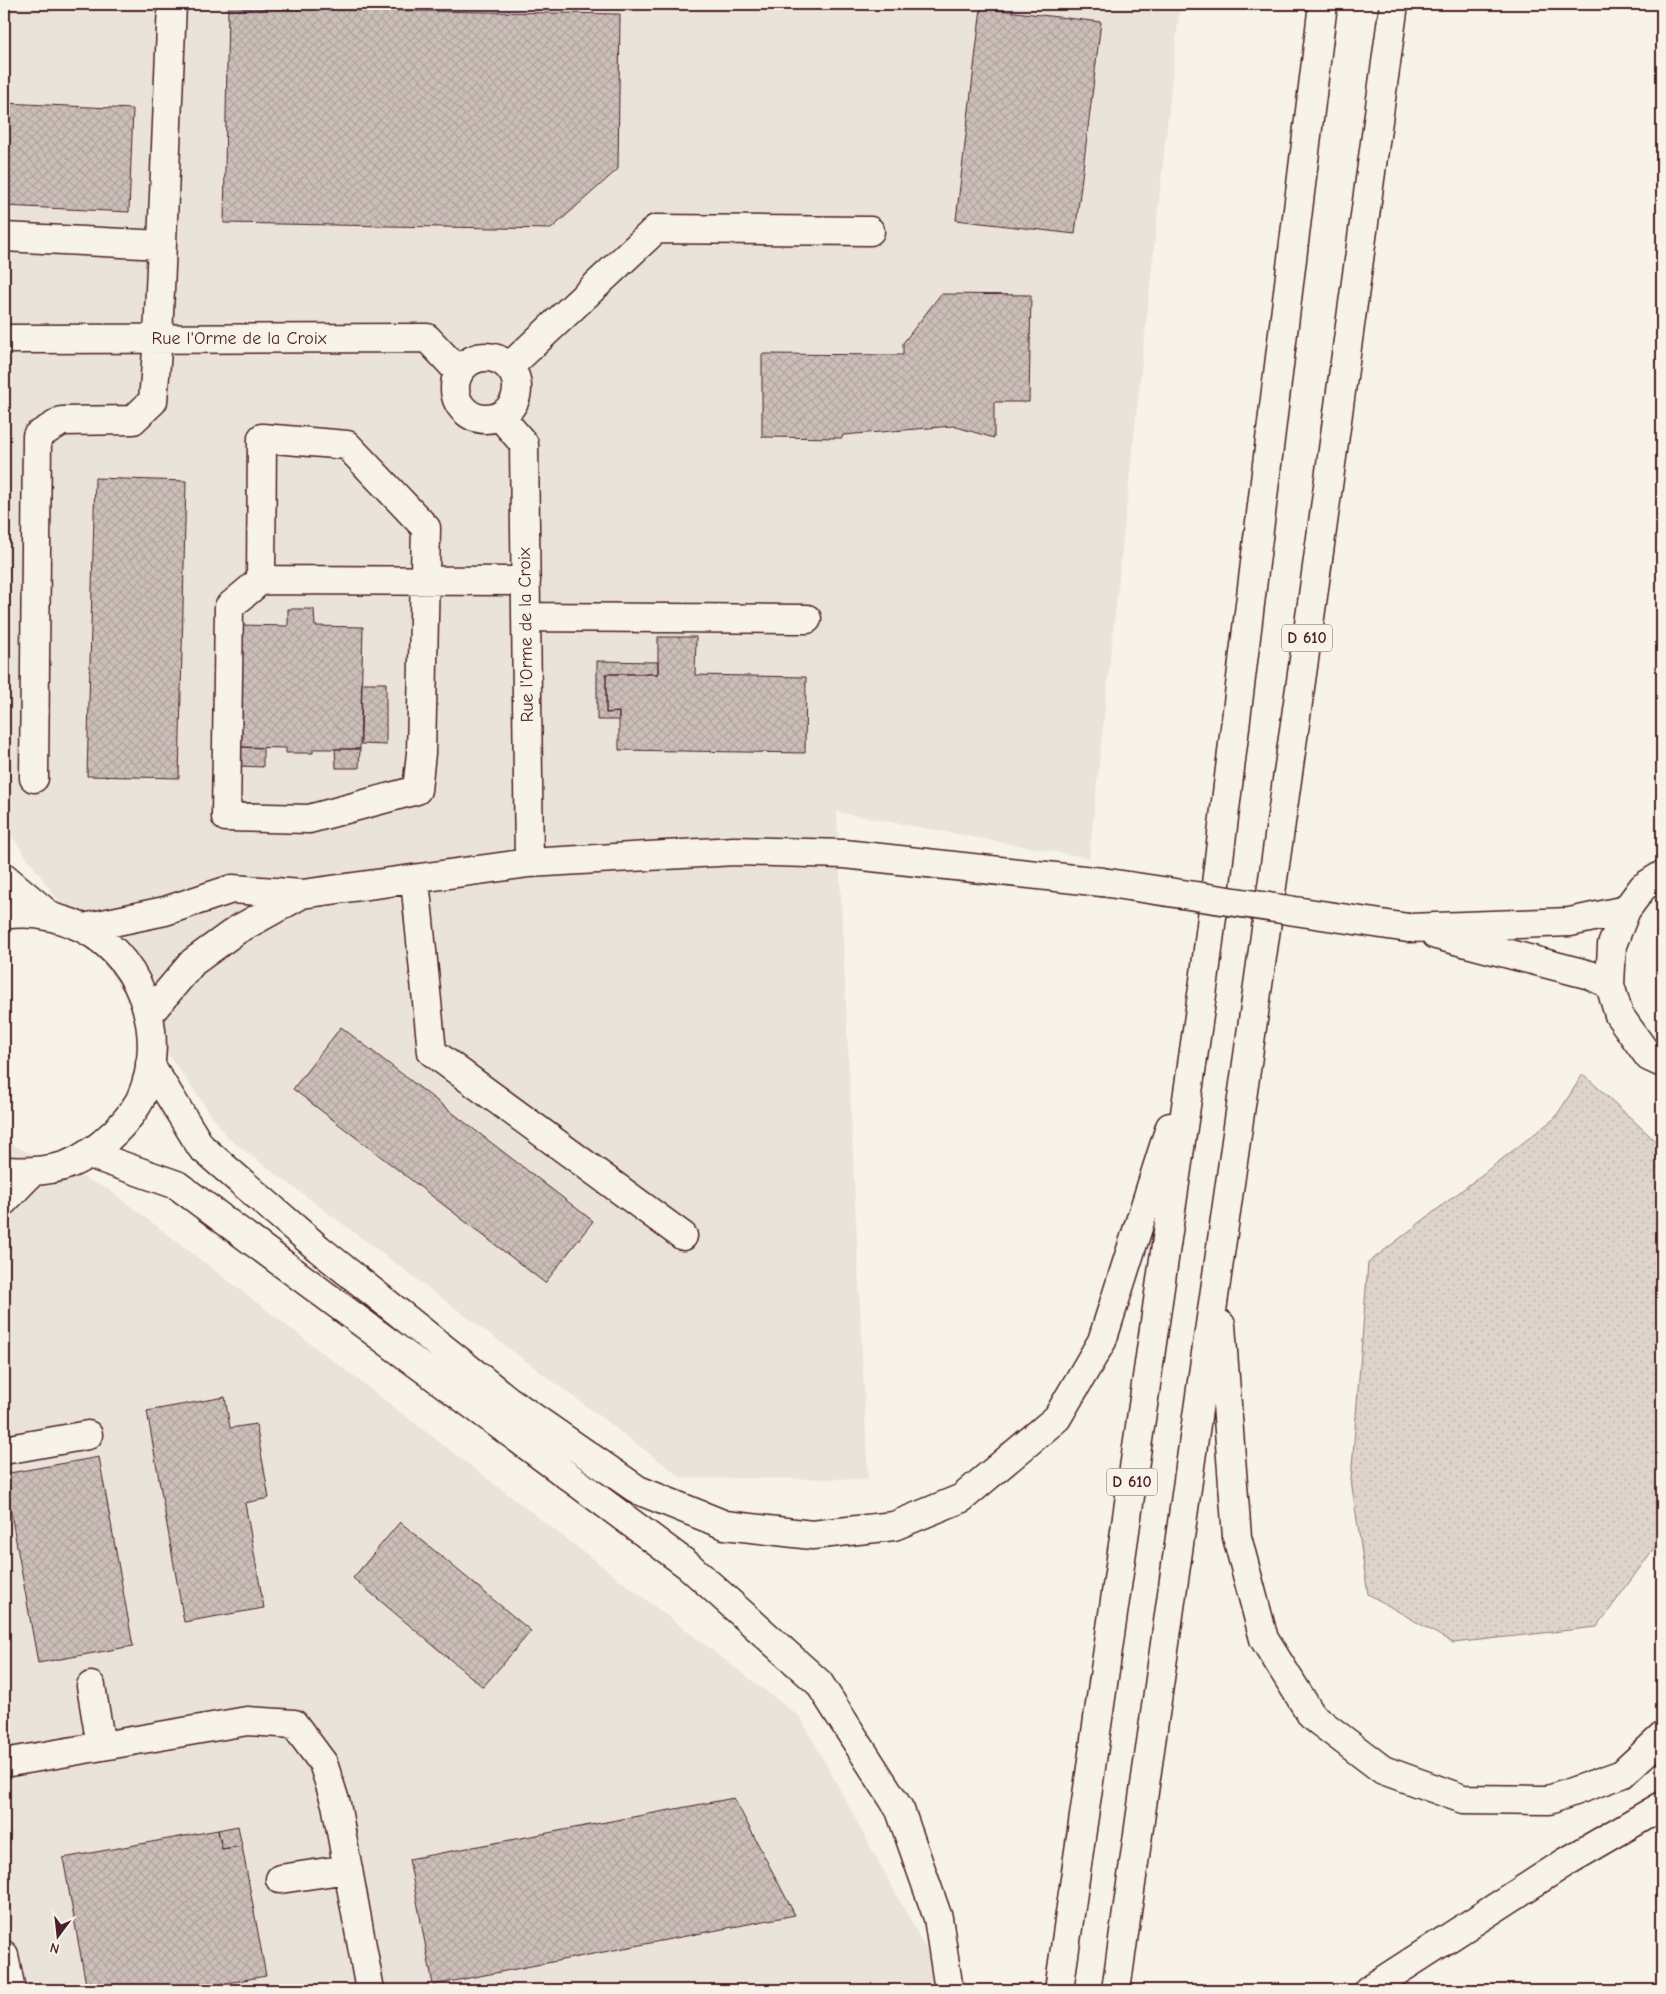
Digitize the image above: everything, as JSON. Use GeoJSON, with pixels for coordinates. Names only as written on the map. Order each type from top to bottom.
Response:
{"type":"FeatureCollection","features":[{"type":"Feature","properties":{"kind":"main road"},"geometry":{"type":"LineString","coordinates":[[34,778],[37,436],[62,421],[134,420],[153,401],[158,338],[172,4]]}},
{"type":"Feature","properties":{"kind":"main road","name":"D 610"},"geometry":{"type":"LineString","coordinates":[[1059,1990],[1208,946],[1323,4]]}},
{"type":"Feature","properties":{"kind":"main road","name":"D 610"},"geometry":{"type":"LineString","coordinates":[[1116,1990],[1314,593],[1394,4]]}},
{"type":"Feature","properties":{"kind":"main road"},"geometry":{"type":"LineString","coordinates":[[509,367],[656,229],[870,231]]}},
{"type":"Feature","properties":{"kind":"main road"},"geometry":{"type":"LineString","coordinates":[[4,237],[162,245]]}},
{"type":"Feature","properties":{"kind":"main road","name":"Rue l'Orme de la Croix"},"geometry":{"type":"LineString","coordinates":[[4,339],[427,338],[459,372]]}},
{"type":"Feature","properties":{"kind":"main road"},"geometry":{"type":"LineString","coordinates":[[482,357],[501,361],[509,367],[515,375],[517,393],[514,403],[508,410],[500,416],[480,419],[463,409],[457,401],[455,381],[465,364],[482,357]]}},
{"type":"Feature","properties":{"kind":"main road","name":"Rue l'Orme de la Croix"},"geometry":{"type":"LineString","coordinates":[[500,416],[524,444],[529,863]]}},
{"type":"Feature","properties":{"kind":"main road"},"geometry":{"type":"LineString","coordinates":[[261,580],[262,438],[347,445],[426,528],[425,580],[422,754],[417,790],[309,819],[226,817],[230,607],[261,580],[425,580],[526,581]]}},
{"type":"Feature","properties":{"kind":"main road"},"geometry":{"type":"LineString","coordinates":[[526,617],[807,619]]}},
{"type":"Feature","properties":{"kind":"main road"},"geometry":{"type":"LineString","coordinates":[[84,928],[165,911],[232,889],[302,894],[529,863],[734,851],[835,854],[1102,882],[1408,928],[1590,975],[1610,985]]}},
{"type":"Feature","properties":{"kind":"main road"},"geometry":{"type":"LineString","coordinates":[[1662,875],[1644,887],[1626,910],[1612,945],[1610,985],[1619,1016],[1649,1057],[1662,1063]]}},
{"type":"Feature","properties":{"kind":"main road"},"geometry":{"type":"LineString","coordinates":[[4,877],[49,915]]}},
{"type":"Feature","properties":{"kind":"main road"},"geometry":{"type":"LineString","coordinates":[[415,880],[432,1052],[684,1236]]}},
{"type":"Feature","properties":{"kind":"main road"},"geometry":{"type":"LineString","coordinates":[[149,1014],[194,962],[237,930],[302,894]]}},
{"type":"Feature","properties":{"kind":"main road"},"geometry":{"type":"LineString","coordinates":[[1408,928],[1570,922],[1626,910]]}},
{"type":"Feature","properties":{"kind":"main road"},"geometry":{"type":"LineString","coordinates":[[4,915],[16,913],[49,915],[84,928],[113,950],[136,979],[149,1014],[153,1039],[150,1064],[140,1100],[118,1131],[89,1154],[62,1167],[32,1172],[4,1171]]}},
{"type":"Feature","properties":{"kind":"main road"},"geometry":{"type":"LineString","coordinates":[[150,1064],[201,1147],[319,1249],[508,1400],[638,1490],[725,1525],[812,1535],[894,1526],[962,1498],[1057,1418],[1102,1341],[1194,1049]]}},
{"type":"Feature","properties":{"kind":"main road"},"geometry":{"type":"LineString","coordinates":[[89,1154],[177,1184],[689,1566],[819,1683],[900,1810],[938,1918],[949,1990]]}},
{"type":"Feature","properties":{"kind":"main road"},"geometry":{"type":"LineString","coordinates":[[4,1201],[32,1172]]}},
{"type":"Feature","properties":{"kind":"main road"},"geometry":{"type":"LineString","coordinates":[[1217,1272],[1237,1537],[1264,1639],[1312,1716],[1383,1770],[1463,1799],[1549,1800],[1622,1774],[1662,1737]]}},
{"type":"Feature","properties":{"kind":"main road"},"geometry":{"type":"LineString","coordinates":[[4,1450],[88,1435]]}},
{"type":"Feature","properties":{"kind":"main road"},"geometry":{"type":"LineString","coordinates":[[91,1686],[101,1746]]}},
{"type":"Feature","properties":{"kind":"main road"},"geometry":{"type":"LineString","coordinates":[[4,1763],[247,1721],[294,1724],[323,1763],[336,1804],[370,1990]]}},
{"type":"Feature","properties":{"kind":"main road"},"geometry":{"type":"LineString","coordinates":[[1368,1990],[1566,1862],[1662,1806]]}},
{"type":"Feature","properties":{"kind":"main road"},"geometry":{"type":"LineString","coordinates":[[280,1879],[348,1870]]}},
{"type":"Feature","properties":{"kind":"main road"},"geometry":{"type":"LineString","coordinates":[[4,1955],[10,1990]]}},
{"type":"Feature","properties":{"kind":"shaded area"},"geometry":{"type":"Polygon","coordinates":[[[4,4],[1180,4],[1089,858],[837,812],[868,1479],[682,1478],[228,1138],[4,825],[4,4]]]}},
{"type":"Feature","properties":{"kind":"shaded area"},"geometry":{"type":"Polygon","coordinates":[[[1583,1074],[1662,1147],[1662,1537],[1597,1627],[1453,1643],[1368,1594],[1351,1480],[1368,1263],[1555,1118],[1583,1074]]]}},
{"type":"Feature","properties":{"kind":"shaded area"},"geometry":{"type":"Polygon","coordinates":[[[4,1141],[108,1189],[801,1718],[948,1990],[4,1990],[4,1141]]]}},
{"type":"Feature","properties":{"kind":"building"},"geometry":{"type":"Polygon","coordinates":[[[228,8],[620,14],[618,169],[551,229],[224,223],[228,8]]]}},
{"type":"Feature","properties":{"kind":"building"},"geometry":{"type":"Polygon","coordinates":[[[981,8],[1101,22],[1075,234],[956,220],[981,8]]]}},
{"type":"Feature","properties":{"kind":"building"},"geometry":{"type":"Polygon","coordinates":[[[4,103],[133,109],[129,212],[4,206],[4,103]]]}},
{"type":"Feature","properties":{"kind":"building"},"geometry":{"type":"Polygon","coordinates":[[[941,294],[1031,295],[1029,402],[994,402],[994,438],[953,426],[843,435],[842,438],[762,437],[762,354],[903,355],[903,343],[941,294]]]}},
{"type":"Feature","properties":{"kind":"building"},"geometry":{"type":"Polygon","coordinates":[[[95,478],[186,481],[179,778],[87,776],[95,478]]]}},
{"type":"Feature","properties":{"kind":"building"},"geometry":{"type":"Polygon","coordinates":[[[288,609],[314,609],[315,626],[363,627],[360,749],[313,749],[313,753],[286,753],[286,748],[239,747],[240,625],[288,626],[288,609]]]}},
{"type":"Feature","properties":{"kind":"building"},"geometry":{"type":"Polygon","coordinates":[[[658,637],[696,637],[695,675],[806,677],[805,753],[619,750],[619,712],[606,713],[606,674],[658,674],[658,637]]]}},
{"type":"Feature","properties":{"kind":"building"},"geometry":{"type":"Polygon","coordinates":[[[597,661],[658,662],[658,674],[606,674],[606,713],[619,712],[619,720],[597,720],[597,661]]]}},
{"type":"Feature","properties":{"kind":"building"},"geometry":{"type":"Polygon","coordinates":[[[362,683],[386,683],[386,745],[361,744],[362,683]]]}},
{"type":"Feature","properties":{"kind":"building"},"geometry":{"type":"Polygon","coordinates":[[[239,747],[263,748],[263,767],[239,766],[239,747]]]}},
{"type":"Feature","properties":{"kind":"building"},"geometry":{"type":"Polygon","coordinates":[[[335,749],[360,749],[359,768],[336,768],[335,749]]]}},
{"type":"Feature","properties":{"kind":"building"},"geometry":{"type":"Polygon","coordinates":[[[341,1027],[593,1221],[545,1283],[293,1089],[341,1027]]]}},
{"type":"Feature","properties":{"kind":"building"},"geometry":{"type":"Polygon","coordinates":[[[225,1397],[230,1428],[256,1424],[269,1498],[245,1503],[264,1608],[184,1622],[147,1411],[225,1397]]]}},
{"type":"Feature","properties":{"kind":"building"},"geometry":{"type":"Polygon","coordinates":[[[99,1457],[133,1646],[38,1663],[4,1474],[99,1457]]]}},
{"type":"Feature","properties":{"kind":"building"},"geometry":{"type":"Polygon","coordinates":[[[400,1522],[531,1631],[483,1687],[353,1578],[400,1522]]]}},
{"type":"Feature","properties":{"kind":"building"},"geometry":{"type":"Polygon","coordinates":[[[734,1798],[795,1915],[433,1985],[409,1859],[734,1798]]]}},
{"type":"Feature","properties":{"kind":"building"},"geometry":{"type":"Polygon","coordinates":[[[238,1826],[242,1846],[222,1849],[218,1830],[238,1826]]]}},
{"type":"Feature","properties":{"kind":"building"},"geometry":{"type":"Polygon","coordinates":[[[218,1830],[222,1849],[242,1846],[266,1976],[188,1990],[87,1990],[63,1858],[218,1830]]]}}]}
